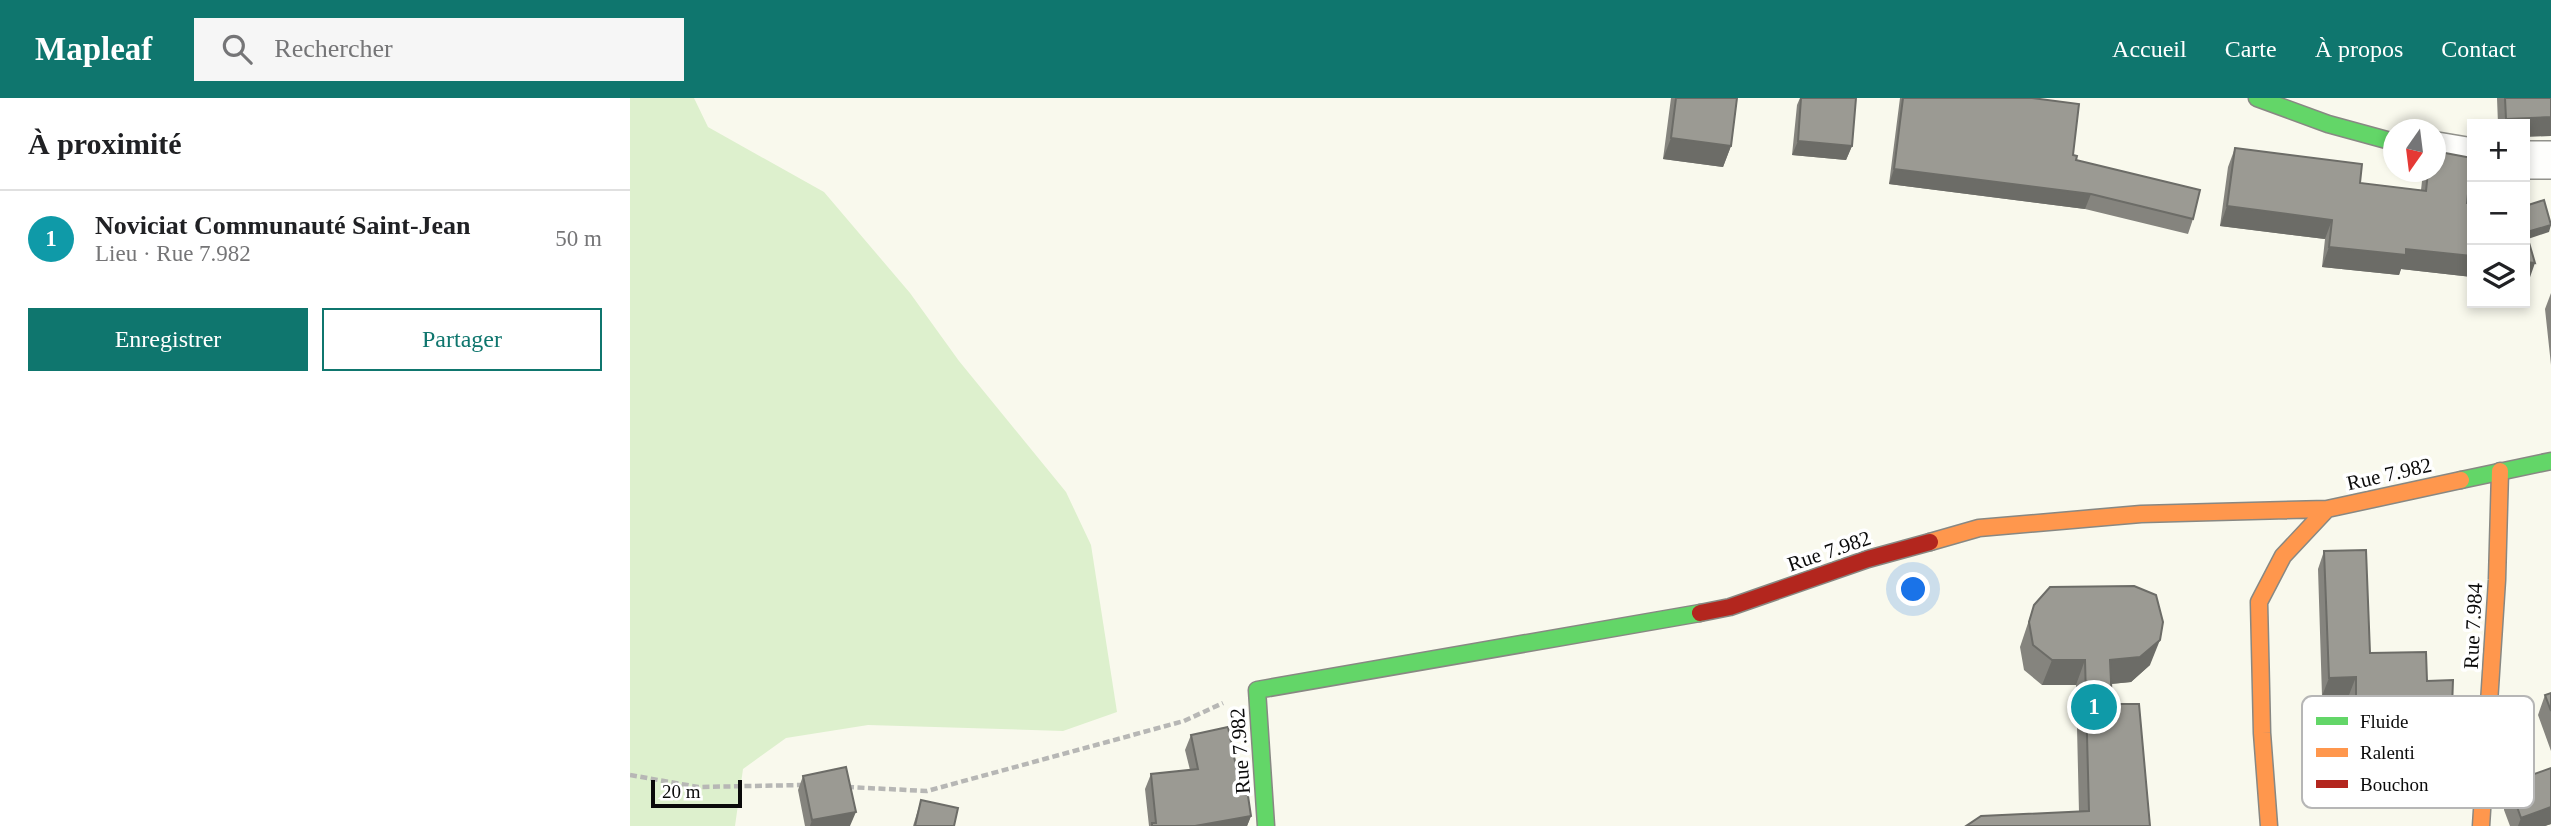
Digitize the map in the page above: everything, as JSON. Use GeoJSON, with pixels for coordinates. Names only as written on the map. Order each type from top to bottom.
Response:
{"type":"FeatureCollection","features":[{"type":"Feature","properties":{"kind":"street"},"geometry":{"type":"LineString","coordinates":[[2257,98],[2328,124],[2383,139]]}},
{"type":"Feature","properties":{"kind":"street"},"geometry":{"type":"LineString","coordinates":[[2446,153],[2467,156]]}},
{"type":"Feature","properties":{"kind":"street"},"geometry":{"type":"LineString","coordinates":[[2530,160],[2551,160]]}},
{"type":"Feature","properties":{"kind":"street","name":"Rue 7.982"},"geometry":{"type":"LineString","coordinates":[[1266,826],[1257,690],[1730,607],[1868,559],[1979,528],[2141,514],[2327,509],[2551,461]]}},
{"type":"Feature","properties":{"kind":"street","name":"Rue 7.984"},"geometry":{"type":"LineString","coordinates":[[2490,696],[2500,471]]}},
{"type":"Feature","properties":{"kind":"street"},"geometry":{"type":"LineString","coordinates":[[2269,826],[2262,733],[2259,602],[2283,556],[2327,509]]}},
{"type":"Feature","properties":{"kind":"street","name":"Rue 7.984"},"geometry":{"type":"LineString","coordinates":[[2482,826],[2483,808]]}},
{"type":"Feature","properties":{"kind":"path"},"geometry":{"type":"LineString","coordinates":[[844,787],[927,791],[1184,721],[1257,690]]}},
{"type":"Feature","properties":{"kind":"path"},"geometry":{"type":"LineString","coordinates":[[630,775],[698,787],[816,786]]}},
{"type":"Feature","properties":{"kind":"green space"},"geometry":{"type":"Polygon","coordinates":[[[630,98],[694,98],[708,127],[824,192],[910,293],[959,361],[1066,492],[1091,545],[1117,712],[1063,731],[868,725],[786,738],[743,769],[735,826],[630,826],[630,98]]]}},
{"type":"Feature","properties":{"kind":"building"},"geometry":{"type":"Polygon","coordinates":[[[1676,98],[1737,98],[1731,146],[1671,138],[1676,98]]]}},
{"type":"Feature","properties":{"kind":"building"},"geometry":{"type":"Polygon","coordinates":[[[1801,98],[1856,98],[1852,146],[1798,141],[1801,98]]]}},
{"type":"Feature","properties":{"kind":"building"},"geometry":{"type":"Polygon","coordinates":[[[1903,98],[2032,98],[2079,104],[2073,155],[2077,156],[2076,160],[2200,190],[2193,219],[2091,194],[1894,169],[1903,98]]]}},
{"type":"Feature","properties":{"kind":"building"},"geometry":{"type":"Polygon","coordinates":[[[2505,98],[2551,98],[2551,117],[2506,119],[2505,98]]]}},
{"type":"Feature","properties":{"kind":"building"},"geometry":{"type":"Polygon","coordinates":[[[2235,148],[2362,164],[2360,183],[2426,191],[2427,182],[2446,182],[2446,153],[2467,157],[2467,255],[2406,249],[2406,255],[2329,247],[2332,220],[2227,206],[2235,148]]]}},
{"type":"Feature","properties":{"kind":"building"},"geometry":{"type":"Polygon","coordinates":[[[2544,200],[2551,225],[2530,231],[2530,204],[2544,200]]]}},
{"type":"Feature","properties":{"kind":"building"},"geometry":{"type":"Polygon","coordinates":[[[2530,246],[2535,263],[2530,262],[2530,246]]]}},
{"type":"Feature","properties":{"kind":"building"},"geometry":{"type":"Polygon","coordinates":[[[2366,550],[2370,653],[2426,652],[2427,681],[2453,680],[2452,696],[2356,696],[2356,677],[2329,678],[2324,551],[2366,550]]]}},
{"type":"Feature","properties":{"kind":"building"},"geometry":{"type":"Polygon","coordinates":[[[2134,586],[2156,595],[2163,622],[2160,640],[2140,657],[2110,660],[2112,704],[2139,704],[2150,826],[1966,826],[1981,816],[2089,811],[2085,660],[2052,660],[2033,645],[2029,622],[2034,605],[2050,587],[2134,586]]]}},
{"type":"Feature","properties":{"kind":"building"},"geometry":{"type":"Polygon","coordinates":[[[2551,693],[2551,711],[2545,695],[2551,693]]]}},
{"type":"Feature","properties":{"kind":"building"},"geometry":{"type":"Polygon","coordinates":[[[1228,727],[1237,771],[1244,769],[1251,816],[1195,826],[1152,826],[1152,823],[1156,823],[1151,774],[1198,769],[1191,735],[1228,727]]]}},
{"type":"Feature","properties":{"kind":"building"},"geometry":{"type":"Polygon","coordinates":[[[846,767],[856,812],[812,820],[803,776],[846,767]]]}},
{"type":"Feature","properties":{"kind":"building"},"geometry":{"type":"Polygon","coordinates":[[[2551,768],[2551,807],[2521,818],[2517,808],[2534,808],[2534,774],[2551,768]]]}},
{"type":"Feature","properties":{"kind":"building"},"geometry":{"type":"Polygon","coordinates":[[[921,800],[958,808],[954,826],[915,826],[921,800]]]}},
{"type":"Feature","properties":{"kind":"traffic: fast"},"geometry":{"type":"LineString","coordinates":[[2257,98],[2328,124],[2383,139]]}},
{"type":"Feature","properties":{"kind":"traffic: fast"},"geometry":{"type":"LineString","coordinates":[[2461,480],[2551,461]]}},
{"type":"Feature","properties":{"kind":"traffic: fast"},"geometry":{"type":"LineString","coordinates":[[1266,826],[1257,690],[1700,613]]}},
{"type":"Feature","properties":{"kind":"traffic: slow"},"geometry":{"type":"LineString","coordinates":[[2489,696],[2497,580],[2500,471]]}},
{"type":"Feature","properties":{"kind":"traffic: slow"},"geometry":{"type":"LineString","coordinates":[[1930,542],[1979,528],[2141,514],[2327,509],[2461,480]]}},
{"type":"Feature","properties":{"kind":"traffic: slow"},"geometry":{"type":"LineString","coordinates":[[2269,826],[2262,733],[2259,602],[2283,556],[2327,509]]}},
{"type":"Feature","properties":{"kind":"traffic: slow"},"geometry":{"type":"LineString","coordinates":[[2481,826],[2482,808]]}},
{"type":"Feature","properties":{"kind":"traffic: jam"},"geometry":{"type":"LineString","coordinates":[[1700,613],[1730,607],[1868,559],[1930,542]]}},
{"type":"Feature","properties":{"kind":"place","name":"Noviciat Communauté Saint-Jean"},"geometry":{"type":"Point","coordinates":[2094,707]}}]}
